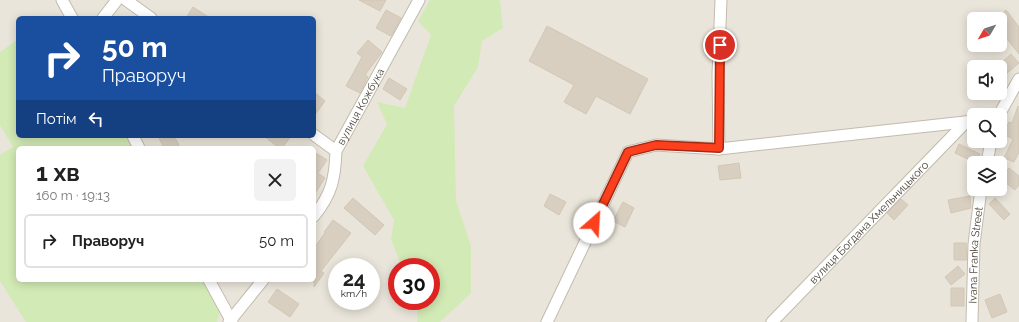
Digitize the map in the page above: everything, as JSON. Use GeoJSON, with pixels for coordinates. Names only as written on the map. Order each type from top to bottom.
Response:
{"type":"FeatureCollection","features":[{"type":"Feature","properties":{"kind":"street"},"geometry":{"type":"LineString","coordinates":[[62,0],[71,16]]}},
{"type":"Feature","properties":{"kind":"street"},"geometry":{"type":"LineString","coordinates":[[105,16],[117,0]]}},
{"type":"Feature","properties":{"kind":"street"},"geometry":{"type":"LineString","coordinates":[[126,0],[148,16]]}},
{"type":"Feature","properties":{"kind":"street","name":"вулиця Кожбука"},"geometry":{"type":"LineString","coordinates":[[316,214],[324,204],[335,176],[336,151],[419,0]]}},
{"type":"Feature","properties":{"kind":"street"},"geometry":{"type":"LineString","coordinates":[[719,148],[718,75],[721,0]]}},
{"type":"Feature","properties":{"kind":"street"},"geometry":{"type":"LineString","coordinates":[[1003,108],[1019,79]]}},
{"type":"Feature","properties":{"kind":"street","name":"вулиця Богдана Хмельницького"},"geometry":{"type":"LineString","coordinates":[[547,322],[628,152],[656,145],[719,148],[967,122]]}},
{"type":"Feature","properties":{"kind":"street","name":"вулиця Богдана Хмельницького"},"geometry":{"type":"LineString","coordinates":[[772,322],[967,125]]}},
{"type":"Feature","properties":{"kind":"street"},"geometry":{"type":"LineString","coordinates":[[316,136],[336,151]]}},
{"type":"Feature","properties":{"kind":"street","name":"Ivana Franka Street"},"geometry":{"type":"LineString","coordinates":[[972,322],[974,244],[981,196]]}},
{"type":"Feature","properties":{"kind":"street"},"geometry":{"type":"LineString","coordinates":[[211,282],[230,321],[260,282]]}},
{"type":"Feature","properties":{"kind":"shaded area"},"geometry":{"type":"Polygon","coordinates":[[[0,0],[1019,0],[1019,322],[0,322],[0,0]]]}},
{"type":"Feature","properties":{"kind":"green space"},"geometry":{"type":"Polygon","coordinates":[[[430,0],[500,0],[503,28],[482,41],[478,67],[454,106],[456,201],[471,246],[471,293],[440,322],[417,322],[418,310],[440,310],[440,258],[398,258],[391,239],[394,220],[363,166],[387,124],[377,102],[405,108],[431,35],[418,21],[430,0]]]}},
{"type":"Feature","properties":{"kind":"green space"},"geometry":{"type":"Polygon","coordinates":[[[16,40],[16,138],[133,138],[137,146],[16,146],[16,282],[209,282],[221,306],[217,322],[26,322],[0,281],[0,155],[13,147],[0,125],[0,52],[16,40]]]}},
{"type":"Feature","properties":{"kind":"building"},"geometry":{"type":"Polygon","coordinates":[[[359,0],[386,0],[380,11],[359,0]]]}},
{"type":"Feature","properties":{"kind":"building"},"geometry":{"type":"Polygon","coordinates":[[[193,7],[207,16],[187,16],[193,7]]]}},
{"type":"Feature","properties":{"kind":"building"},"geometry":{"type":"Polygon","coordinates":[[[386,10],[401,18],[391,36],[376,28],[386,10]]]}},
{"type":"Feature","properties":{"kind":"building"},"geometry":{"type":"Polygon","coordinates":[[[1006,10],[1019,27],[1019,54],[1007,39],[1007,12],[1004,12],[1006,10]]]}},
{"type":"Feature","properties":{"kind":"building"},"geometry":{"type":"Polygon","coordinates":[[[547,26],[648,79],[630,114],[596,96],[586,114],[564,102],[574,85],[529,61],[547,26]]]}},
{"type":"Feature","properties":{"kind":"building"},"geometry":{"type":"Polygon","coordinates":[[[368,40],[382,52],[365,75],[368,77],[360,93],[346,86],[362,57],[357,53],[368,40]]]}},
{"type":"Feature","properties":{"kind":"building"},"geometry":{"type":"Polygon","coordinates":[[[1011,54],[1019,63],[1007,73],[1007,60],[1004,60],[1011,54]]]}},
{"type":"Feature","properties":{"kind":"building"},"geometry":{"type":"Polygon","coordinates":[[[389,78],[407,89],[400,100],[383,89],[389,78]]]}},
{"type":"Feature","properties":{"kind":"building"},"geometry":{"type":"Polygon","coordinates":[[[316,94],[325,101],[316,113],[316,94]]]}},
{"type":"Feature","properties":{"kind":"building"},"geometry":{"type":"Polygon","coordinates":[[[1018,106],[1019,152],[1014,162],[1007,159],[1007,156],[1005,156],[1013,139],[1007,136],[1007,126],[1009,122],[1012,123],[1018,106]]]}},
{"type":"Feature","properties":{"kind":"building"},"geometry":{"type":"Polygon","coordinates":[[[159,138],[175,138],[179,145],[177,146],[163,146],[159,138]]]}},
{"type":"Feature","properties":{"kind":"building"},"geometry":{"type":"Polygon","coordinates":[[[266,138],[290,138],[284,146],[276,146],[266,138]]]}},
{"type":"Feature","properties":{"kind":"building"},"geometry":{"type":"Polygon","coordinates":[[[959,144],[980,154],[979,156],[967,156],[967,159],[955,153],[959,144]]]}},
{"type":"Feature","properties":{"kind":"building"},"geometry":{"type":"Polygon","coordinates":[[[316,153],[327,160],[318,173],[325,178],[316,192],[316,153]]]}},
{"type":"Feature","properties":{"kind":"building"},"geometry":{"type":"Polygon","coordinates":[[[739,163],[741,178],[720,180],[718,166],[739,163]]]}},
{"type":"Feature","properties":{"kind":"building"},"geometry":{"type":"Polygon","coordinates":[[[1009,168],[1019,176],[1019,185],[1015,190],[1007,184],[1007,171],[1009,168]]]}},
{"type":"Feature","properties":{"kind":"building"},"geometry":{"type":"Polygon","coordinates":[[[550,194],[566,202],[559,215],[544,206],[550,194]]]}},
{"type":"Feature","properties":{"kind":"building"},"geometry":{"type":"Polygon","coordinates":[[[970,196],[971,208],[951,213],[948,200],[970,196]]]}},
{"type":"Feature","properties":{"kind":"building"},"geometry":{"type":"Polygon","coordinates":[[[353,198],[384,225],[375,235],[344,208],[353,198]]]}},
{"type":"Feature","properties":{"kind":"building"},"geometry":{"type":"Polygon","coordinates":[[[995,198],[1010,214],[1004,220],[989,204],[995,198]]]}},
{"type":"Feature","properties":{"kind":"building"},"geometry":{"type":"Polygon","coordinates":[[[901,199],[908,205],[894,220],[887,213],[901,199]]]}},
{"type":"Feature","properties":{"kind":"building"},"geometry":{"type":"Polygon","coordinates":[[[623,202],[634,208],[625,227],[613,221],[623,202]]]}},
{"type":"Feature","properties":{"kind":"building"},"geometry":{"type":"Polygon","coordinates":[[[333,220],[351,233],[331,258],[328,258],[328,262],[321,271],[324,273],[314,287],[314,282],[316,282],[316,245],[325,233],[324,232],[333,220]]]}},
{"type":"Feature","properties":{"kind":"building"},"geometry":{"type":"Polygon","coordinates":[[[954,243],[966,243],[967,260],[954,260],[954,243]]]}},
{"type":"Feature","properties":{"kind":"building"},"geometry":{"type":"Polygon","coordinates":[[[958,266],[965,274],[951,285],[945,277],[958,266]]]}},
{"type":"Feature","properties":{"kind":"building"},"geometry":{"type":"Polygon","coordinates":[[[951,288],[964,288],[964,306],[951,306],[951,288]]]}},
{"type":"Feature","properties":{"kind":"building"},"geometry":{"type":"Polygon","coordinates":[[[277,289],[299,304],[290,317],[268,302],[277,289]]]}},
{"type":"Feature","properties":{"kind":"building"},"geometry":{"type":"Polygon","coordinates":[[[1000,294],[1007,312],[992,318],[985,300],[1000,294]]]}},
{"type":"Feature","properties":{"kind":"route"},"geometry":{"type":"LineString","coordinates":[[594,223],[628,152],[656,145],[719,148],[718,75],[720,45]]}}]}
